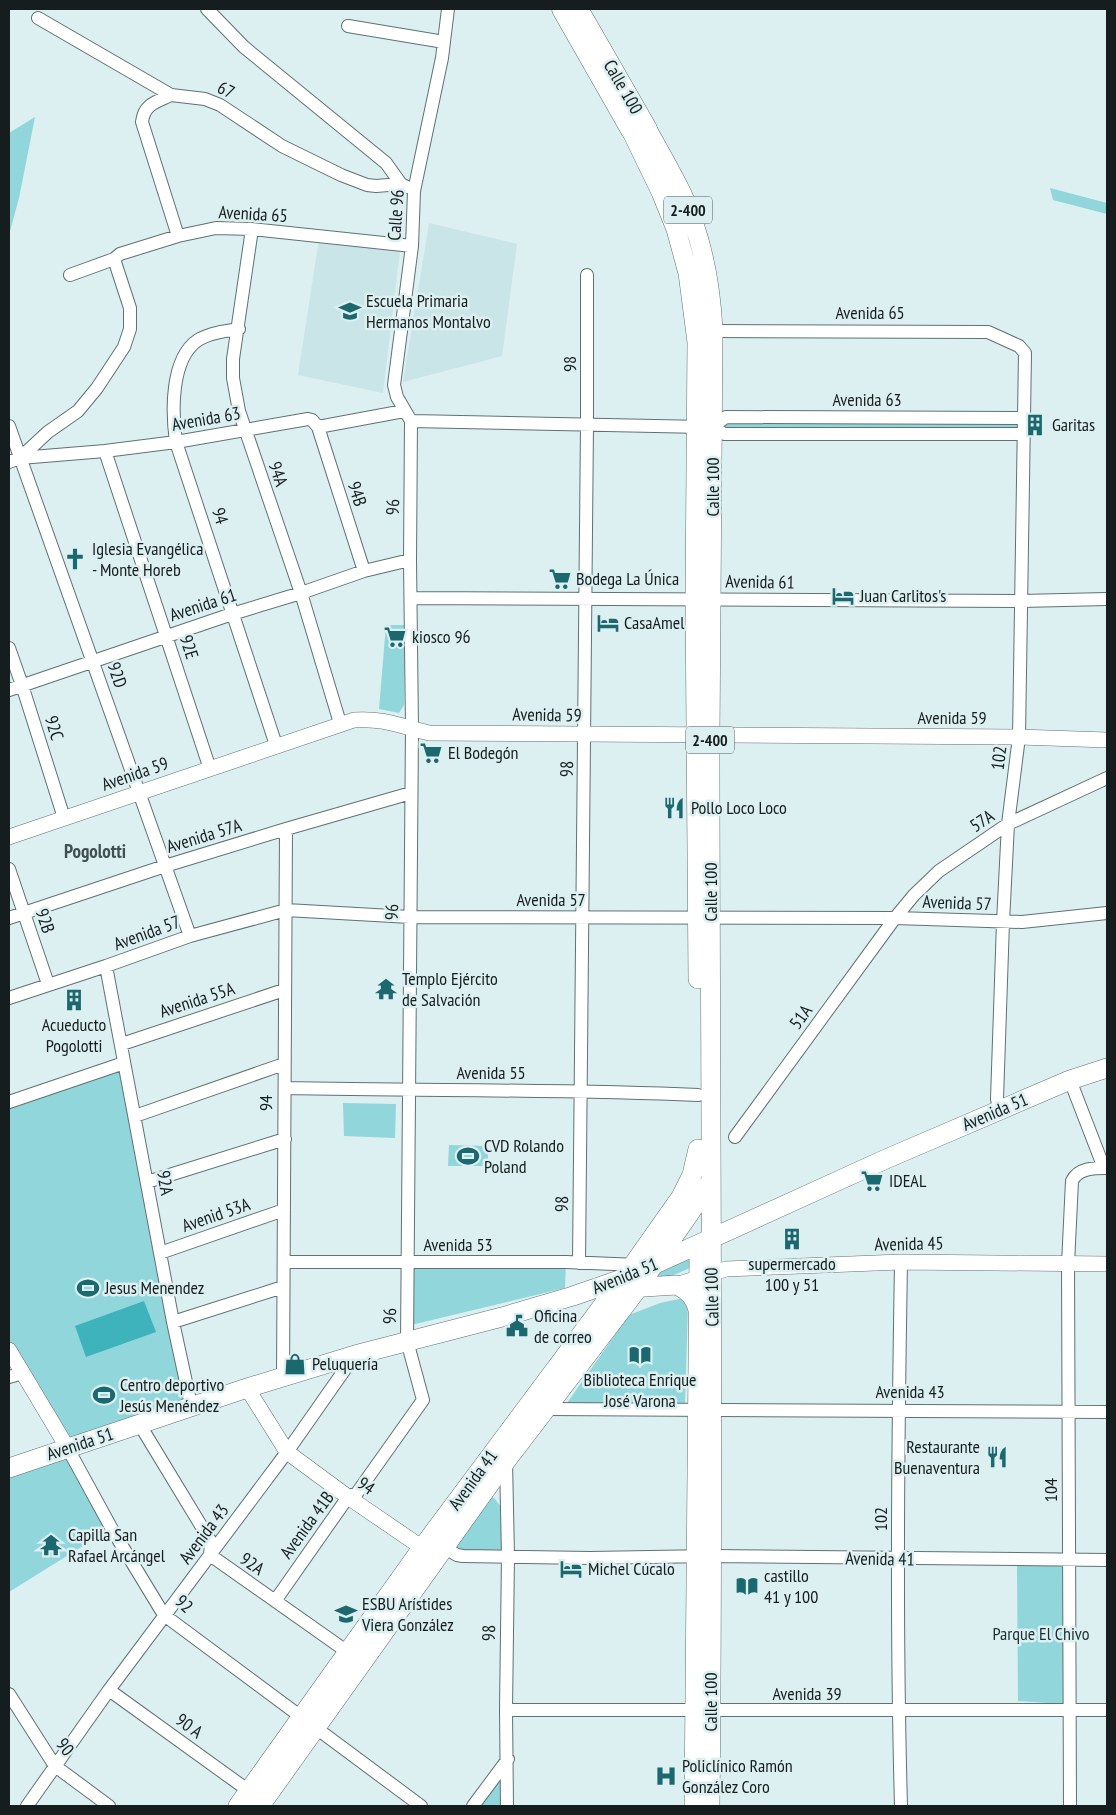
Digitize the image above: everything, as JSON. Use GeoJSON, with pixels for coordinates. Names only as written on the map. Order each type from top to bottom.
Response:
{"type":"FeatureCollection","features":[{"type":"Feature","properties":{"kind":"highway","name":"Calle 100"},"geometry":{"type":"LineString","coordinates":[[562,9],[639,129]]}},
{"type":"Feature","properties":{"kind":"highway","name":"Calle 100"},"geometry":{"type":"LineString","coordinates":[[578,9],[639,129]]}},
{"type":"Feature","properties":{"kind":"main road","name":"Calle 100"},"geometry":{"type":"LineString","coordinates":[[639,129],[684,197],[699,240],[712,298],[714,330],[704,427]]}},
{"type":"Feature","properties":{"kind":"main road","name":"Calle 100"},"geometry":{"type":"LineString","coordinates":[[639,129],[676,229],[688,272],[697,342],[704,427],[704,919],[710,1182],[705,1242],[703,1711],[710,1806]]}},
{"type":"Feature","properties":{"kind":"main road","name":"Calle 100"},"geometry":{"type":"LineString","coordinates":[[704,919],[699,1008],[698,1202],[705,1242]]}},
{"type":"Feature","properties":{"kind":"main road","name":"Avenida 51"},"geometry":{"type":"LineString","coordinates":[[9,1468],[191,1406],[354,1355],[502,1317],[627,1280],[653,1264],[999,1110],[1070,1080],[1107,1068]]}},
{"type":"Feature","properties":{"kind":"main road","name":"Avenida 41"},"geometry":{"type":"LineString","coordinates":[[238,1806],[309,1723],[435,1551],[584,1329],[627,1280],[687,1187],[698,1150]]}},
{"type":"Feature","properties":{"kind":"main road"},"geometry":{"type":"LineString","coordinates":[[653,1264],[698,1202],[710,1182]]}},
{"type":"Feature","properties":{"kind":"main road"},"geometry":{"type":"LineString","coordinates":[[710,1182],[714,1208],[718,1216],[726,1221],[744,1224]]}},
{"type":"Feature","properties":{"kind":"main road","name":"Calle 100"},"geometry":{"type":"LineString","coordinates":[[705,1275],[698,1311],[705,1409]]}},
{"type":"Feature","properties":{"kind":"main road"},"geometry":{"type":"LineString","coordinates":[[627,1280],[683,1288],[694,1297],[698,1311]]}},
{"type":"Feature","properties":{"kind":"main road","name":"Avenida 41"},"geometry":{"type":"LineString","coordinates":[[260,1806],[349,1653],[435,1551],[616,1318],[627,1280]]}},
{"type":"Feature","properties":{"kind":"main road"},"geometry":{"type":"LineString","coordinates":[[616,1318],[638,1301],[672,1286]]}},
{"type":"Feature","properties":{"kind":"main road"},"geometry":{"type":"LineString","coordinates":[[573,1296],[581,1299],[588,1310],[584,1329]]}},
{"type":"Feature","properties":{"kind":"main road","name":"Calle 100"},"geometry":{"type":"LineString","coordinates":[[694,1806],[703,1711]]}},
{"type":"Feature","properties":{"kind":"street"},"geometry":{"type":"LineString","coordinates":[[206,9],[244,47],[386,163],[401,184],[414,191]]}},
{"type":"Feature","properties":{"kind":"street","name":"Calle 96"},"geometry":{"type":"LineString","coordinates":[[408,416],[397,396],[394,385],[412,246],[414,191],[444,42],[448,9]]}},
{"type":"Feature","properties":{"kind":"street","name":"67"},"geometry":{"type":"LineString","coordinates":[[38,18],[171,95],[205,99],[220,105],[282,146],[340,176],[366,185],[401,184]]}},
{"type":"Feature","properties":{"kind":"street"},"geometry":{"type":"LineString","coordinates":[[348,26],[444,42]]}},
{"type":"Feature","properties":{"kind":"street"},"geometry":{"type":"LineString","coordinates":[[171,95],[147,107],[143,112],[142,122],[178,236]]}},
{"type":"Feature","properties":{"kind":"street","name":"Avenida 65"},"geometry":{"type":"LineString","coordinates":[[70,276],[114,259],[120,254],[178,236],[216,228],[252,229],[412,246]]}},
{"type":"Feature","properties":{"kind":"street","name":"94A"},"geometry":{"type":"LineString","coordinates":[[252,229],[233,359],[235,394],[340,723]]}},
{"type":"Feature","properties":{"kind":"street"},"geometry":{"type":"LineString","coordinates":[[14,460],[48,432],[78,411],[98,388],[124,347],[130,329],[130,308],[114,259]]}},
{"type":"Feature","properties":{"kind":"street","name":"98"},"geometry":{"type":"LineString","coordinates":[[579,1263],[585,734],[587,275]]}},
{"type":"Feature","properties":{"kind":"street","name":"94"},"geometry":{"type":"LineString","coordinates":[[239,328],[209,335],[196,341],[186,354],[180,367],[173,399],[172,416],[176,442],[276,745]]}},
{"type":"Feature","properties":{"kind":"street","name":"Avenida 65"},"geometry":{"type":"LineString","coordinates":[[714,330],[988,332],[1023,349]]}},
{"type":"Feature","properties":{"kind":"street","name":"102"},"geometry":{"type":"LineString","coordinates":[[999,1110],[997,1100],[1008,824],[1019,737],[1025,353],[1023,349]]}},
{"type":"Feature","properties":{"kind":"street","name":"Avenida 63"},"geometry":{"type":"LineString","coordinates":[[14,460],[176,442],[308,419],[312,420],[318,427],[408,416],[587,425],[704,427],[724,434],[1024,434]]}},
{"type":"Feature","properties":{"kind":"street","name":"96"},"geometry":{"type":"LineString","coordinates":[[408,416],[412,598],[412,729],[407,1341],[424,1400]]}},
{"type":"Feature","properties":{"kind":"street","name":"Avenida 63"},"geometry":{"type":"LineString","coordinates":[[704,427],[726,416],[1024,418]]}},
{"type":"Feature","properties":{"kind":"street","name":"92D"},"geometry":{"type":"LineString","coordinates":[[9,426],[14,460],[94,662],[190,936]]}},
{"type":"Feature","properties":{"kind":"street","name":"94B"},"geometry":{"type":"LineString","coordinates":[[318,427],[364,571]]}},
{"type":"Feature","properties":{"kind":"street","name":"92E"},"geometry":{"type":"LineString","coordinates":[[105,451],[210,768]]}},
{"type":"Feature","properties":{"kind":"street","name":"Avenida 61"},"geometry":{"type":"LineString","coordinates":[[9,690],[364,571],[410,560]]}},
{"type":"Feature","properties":{"kind":"street","name":"Avenida 61"},"geometry":{"type":"LineString","coordinates":[[412,598],[585,597],[1021,601],[1107,599]]}},
{"type":"Feature","properties":{"kind":"street","name":"92C"},"geometry":{"type":"LineString","coordinates":[[9,648],[64,818]]}},
{"type":"Feature","properties":{"kind":"street","name":"Avenida 59"},"geometry":{"type":"LineString","coordinates":[[9,837],[340,723],[354,720],[371,719],[392,722],[429,733],[1019,737],[1107,740]]}},
{"type":"Feature","properties":{"kind":"street","name":"57A"},"geometry":{"type":"LineString","coordinates":[[895,918],[914,895],[939,871],[1008,824],[1107,778]]}},
{"type":"Feature","properties":{"kind":"street","name":"Avenida 57A"},"geometry":{"type":"LineString","coordinates":[[9,918],[165,866],[411,793]]}},
{"type":"Feature","properties":{"kind":"street","name":"94"},"geometry":{"type":"LineString","coordinates":[[283,1378],[286,829]]}},
{"type":"Feature","properties":{"kind":"street","name":"92B"},"geometry":{"type":"LineString","coordinates":[[9,869],[48,984]]}},
{"type":"Feature","properties":{"kind":"street","name":"Avenida 57"},"geometry":{"type":"LineString","coordinates":[[9,998],[190,936],[286,910],[410,917],[895,918],[1003,922],[1022,922],[1107,913]]}},
{"type":"Feature","properties":{"kind":"street","name":"51A"},"geometry":{"type":"LineString","coordinates":[[735,1137],[895,918]]}},
{"type":"Feature","properties":{"kind":"street","name":"92A"},"geometry":{"type":"LineString","coordinates":[[106,966],[173,1322],[191,1406]]}},
{"type":"Feature","properties":{"kind":"street","name":"Avenida 55A"},"geometry":{"type":"LineString","coordinates":[[122,1044],[284,990]]}},
{"type":"Feature","properties":{"kind":"street"},"geometry":{"type":"LineString","coordinates":[[9,1102],[124,1063]]}},
{"type":"Feature","properties":{"kind":"street"},"geometry":{"type":"LineString","coordinates":[[135,1116],[284,1064]]}},
{"type":"Feature","properties":{"kind":"street"},"geometry":{"type":"LineString","coordinates":[[1070,1080],[1106,1168]]}},
{"type":"Feature","properties":{"kind":"street","name":"Avenida 55"},"geometry":{"type":"LineString","coordinates":[[285,1088],[581,1090],[698,1095]]}},
{"type":"Feature","properties":{"kind":"street"},"geometry":{"type":"LineString","coordinates":[[147,1182],[285,1139]]}},
{"type":"Feature","properties":{"kind":"street","name":"104"},"geometry":{"type":"LineString","coordinates":[[1070,1806],[1068,1264],[1072,1180],[1081,1171],[1106,1168]]}},
{"type":"Feature","properties":{"kind":"street","name":"Avenid 53A"},"geometry":{"type":"LineString","coordinates":[[160,1253],[284,1210]]}},
{"type":"Feature","properties":{"kind":"street","name":"Avenida 53"},"geometry":{"type":"LineString","coordinates":[[284,1262],[579,1263],[627,1280]]}},
{"type":"Feature","properties":{"kind":"street","name":"102"},"geometry":{"type":"LineString","coordinates":[[901,1262],[898,1559],[898,1711],[901,1806]]}},
{"type":"Feature","properties":{"kind":"street","name":"Avenida 45"},"geometry":{"type":"LineString","coordinates":[[672,1286],[726,1269],[901,1262],[1107,1264]]}},
{"type":"Feature","properties":{"kind":"street"},"geometry":{"type":"LineString","coordinates":[[173,1322],[283,1286]]}},
{"type":"Feature","properties":{"kind":"street","name":"92"},"geometry":{"type":"LineString","coordinates":[[9,1350],[16,1375],[67,1447],[164,1615],[421,1806]]}},
{"type":"Feature","properties":{"kind":"street","name":"Avenida 43"},"geometry":{"type":"LineString","coordinates":[[27,1806],[164,1615],[287,1452],[354,1355]]}},
{"type":"Feature","properties":{"kind":"street"},"geometry":{"type":"LineString","coordinates":[[324,1365],[334,1369],[338,1378]]}},
{"type":"Feature","properties":{"kind":"street","name":"94"},"geometry":{"type":"LineString","coordinates":[[247,1388],[287,1452],[348,1497],[435,1551]]}},
{"type":"Feature","properties":{"kind":"street","name":"Avenida 41B"},"geometry":{"type":"LineString","coordinates":[[275,1601],[348,1497],[357,1493],[424,1400]]}},
{"type":"Feature","properties":{"kind":"street","name":"Avenida 43"},"geometry":{"type":"LineString","coordinates":[[547,1409],[1107,1412]]}},
{"type":"Feature","properties":{"kind":"street"},"geometry":{"type":"LineString","coordinates":[[140,1424],[211,1542],[210,1555]]}},
{"type":"Feature","properties":{"kind":"street","name":"98"},"geometry":{"type":"LineString","coordinates":[[506,1461],[508,1556],[507,1806]]}},
{"type":"Feature","properties":{"kind":"street","name":"Avenida 41"},"geometry":{"type":"LineString","coordinates":[[435,1551],[463,1556],[590,1558],[704,1556],[1107,1560]]}},
{"type":"Feature","properties":{"kind":"street","name":"92A"},"geometry":{"type":"LineString","coordinates":[[210,1555],[349,1653]]}},
{"type":"Feature","properties":{"kind":"street","name":"90 A"},"geometry":{"type":"LineString","coordinates":[[109,1690],[249,1791]]}},
{"type":"Feature","properties":{"kind":"street","name":"90"},"geometry":{"type":"LineString","coordinates":[[9,1694],[55,1766],[109,1806]]}},
{"type":"Feature","properties":{"kind":"street","name":"Avenida 39"},"geometry":{"type":"LineString","coordinates":[[506,1710],[1107,1710]]}},
{"type":"Feature","properties":{"kind":"street"},"geometry":{"type":"LineString","coordinates":[[473,1806],[508,1759]]}},
{"type":"Feature","properties":{"kind":"shaded area"},"geometry":{"type":"Polygon","coordinates":[[[429,223],[517,244],[502,356],[403,382],[429,223]]]}},
{"type":"Feature","properties":{"kind":"shaded area","name":"Escuela Primaria Hermanos Montalvo"},"geometry":{"type":"Polygon","coordinates":[[[319,239],[400,251],[383,393],[298,375],[319,239]]]}},
{"type":"Feature","properties":{"kind":"shaded area"},"geometry":{"type":"Polygon","coordinates":[[[144,1301],[156,1332],[86,1357],[75,1326],[144,1301]]]}},
{"type":"Feature","properties":{"kind":"green space"},"geometry":{"type":"Polygon","coordinates":[[[35,117],[19,198],[9,235],[9,133],[35,117]]]}},
{"type":"Feature","properties":{"kind":"green space"},"geometry":{"type":"Polygon","coordinates":[[[1050,188],[1107,203],[1107,214],[1053,200],[1050,188]]]}},
{"type":"Feature","properties":{"kind":"green space"},"geometry":{"type":"Polygon","coordinates":[[[727,420],[1021,421],[1021,431],[725,430],[719,426],[727,420]]]}},
{"type":"Feature","properties":{"kind":"green space"},"geometry":{"type":"Polygon","coordinates":[[[386,625],[405,625],[404,705],[399,713],[379,709],[386,625]]]}},
{"type":"Feature","properties":{"kind":"green space","name":"Jesus Menendez"},"geometry":{"type":"Polygon","coordinates":[[[124,1063],[191,1405],[67,1447],[113,1531],[86,1544],[9,1592],[9,1468],[66,1448],[9,1350],[9,1102],[124,1063]]]}},
{"type":"Feature","properties":{"kind":"green space"},"geometry":{"type":"Polygon","coordinates":[[[343,1103],[396,1104],[395,1138],[344,1136],[343,1103]]]}},
{"type":"Feature","properties":{"kind":"green space","name":"CVD Rolando Poland"},"geometry":{"type":"Polygon","coordinates":[[[449,1145],[488,1146],[488,1166],[448,1166],[449,1145]]]}},
{"type":"Feature","properties":{"kind":"green space"},"geometry":{"type":"Polygon","coordinates":[[[690,1259],[692,1267],[663,1280],[651,1276],[678,1261],[690,1259]]]}},
{"type":"Feature","properties":{"kind":"green space"},"geometry":{"type":"Polygon","coordinates":[[[408,1262],[566,1262],[565,1288],[407,1326],[408,1262]]]}},
{"type":"Feature","properties":{"kind":"green space"},"geometry":{"type":"Polygon","coordinates":[[[679,1299],[685,1300],[688,1304],[685,1405],[567,1403],[629,1315],[660,1303],[679,1299]]]}},
{"type":"Feature","properties":{"kind":"green space"},"geometry":{"type":"Polygon","coordinates":[[[490,1496],[501,1507],[502,1553],[462,1552],[454,1547],[490,1496]]]}},
{"type":"Feature","properties":{"kind":"green space","name":"Parque El Chivo"},"geometry":{"type":"Polygon","coordinates":[[[1065,1565],[1064,1704],[1018,1701],[1017,1566],[1065,1565]]]}},
{"type":"Feature","properties":{"kind":"green space"},"geometry":{"type":"Polygon","coordinates":[[[501,1774],[501,1806],[480,1806],[501,1774]]]}},
{"type":"Feature","properties":{"kind":"place","name":"Escuela Primaria Hermanos Montalvo"},"geometry":{"type":"Point","coordinates":[350,311]}},
{"type":"Feature","properties":{"kind":"place","name":"Garitas"},"geometry":{"type":"Point","coordinates":[1035,425]}},
{"type":"Feature","properties":{"kind":"place","name":"Iglesia Evangélica - Monte Horeb"},"geometry":{"type":"Point","coordinates":[75,559]}},
{"type":"Feature","properties":{"kind":"place","name":"Bodega La Única"},"geometry":{"type":"Point","coordinates":[560,579]}},
{"type":"Feature","properties":{"kind":"place","name":"Juan Carlitos's"},"geometry":{"type":"Point","coordinates":[843,596]}},
{"type":"Feature","properties":{"kind":"place","name":"CasaAmel"},"geometry":{"type":"Point","coordinates":[608,623]}},
{"type":"Feature","properties":{"kind":"place","name":"kiosco 96"},"geometry":{"type":"Point","coordinates":[395,637]}},
{"type":"Feature","properties":{"kind":"place","name":"El Bodegón"},"geometry":{"type":"Point","coordinates":[431,753]}},
{"type":"Feature","properties":{"kind":"place","name":"Pollo Loco Loco"},"geometry":{"type":"Point","coordinates":[674,808]}},
{"type":"Feature","properties":{"kind":"place","name":"Templo Ejército de Salvación"},"geometry":{"type":"Point","coordinates":[386,989]}},
{"type":"Feature","properties":{"kind":"place","name":"Acueducto Pogolotti"},"geometry":{"type":"Point","coordinates":[74,1000]}},
{"type":"Feature","properties":{"kind":"place","name":"CVD Rolando Poland"},"geometry":{"type":"Point","coordinates":[468,1156]}},
{"type":"Feature","properties":{"kind":"place","name":"IDEAL"},"geometry":{"type":"Point","coordinates":[872,1181]}},
{"type":"Feature","properties":{"kind":"place","name":"supermercado 100 y 51"},"geometry":{"type":"Point","coordinates":[792,1239]}},
{"type":"Feature","properties":{"kind":"place","name":"Jesus Menendez"},"geometry":{"type":"Point","coordinates":[88,1288]}},
{"type":"Feature","properties":{"kind":"place","name":"Oficina de correo"},"geometry":{"type":"Point","coordinates":[517,1326]}},
{"type":"Feature","properties":{"kind":"place","name":"Biblioteca Enrique José Varona"},"geometry":{"type":"Point","coordinates":[640,1355]}},
{"type":"Feature","properties":{"kind":"place","name":"Peluquería"},"geometry":{"type":"Point","coordinates":[295,1364]}},
{"type":"Feature","properties":{"kind":"place","name":"Centro deportivo Jesús Menéndez"},"geometry":{"type":"Point","coordinates":[104,1395]}},
{"type":"Feature","properties":{"kind":"place","name":"Restaurante Buenaventura"},"geometry":{"type":"Point","coordinates":[997,1457]}},
{"type":"Feature","properties":{"kind":"place","name":"Capilla San Rafael Arcángel"},"geometry":{"type":"Point","coordinates":[51,1545]}},
{"type":"Feature","properties":{"kind":"place","name":"Michel Cúcalo"},"geometry":{"type":"Point","coordinates":[571,1569]}},
{"type":"Feature","properties":{"kind":"place","name":"castillo 41 y 100"},"geometry":{"type":"Point","coordinates":[747,1586]}},
{"type":"Feature","properties":{"kind":"place","name":"ESBU Arístides Viera González"},"geometry":{"type":"Point","coordinates":[346,1614]}},
{"type":"Feature","properties":{"kind":"place","name":"Policlínico Ramón González Coro"},"geometry":{"type":"Point","coordinates":[666,1776]}},
{"type":"Feature","properties":{"kind":"district","name":"Pogolotti"},"geometry":{"type":"Point","coordinates":[95,851]}}]}
